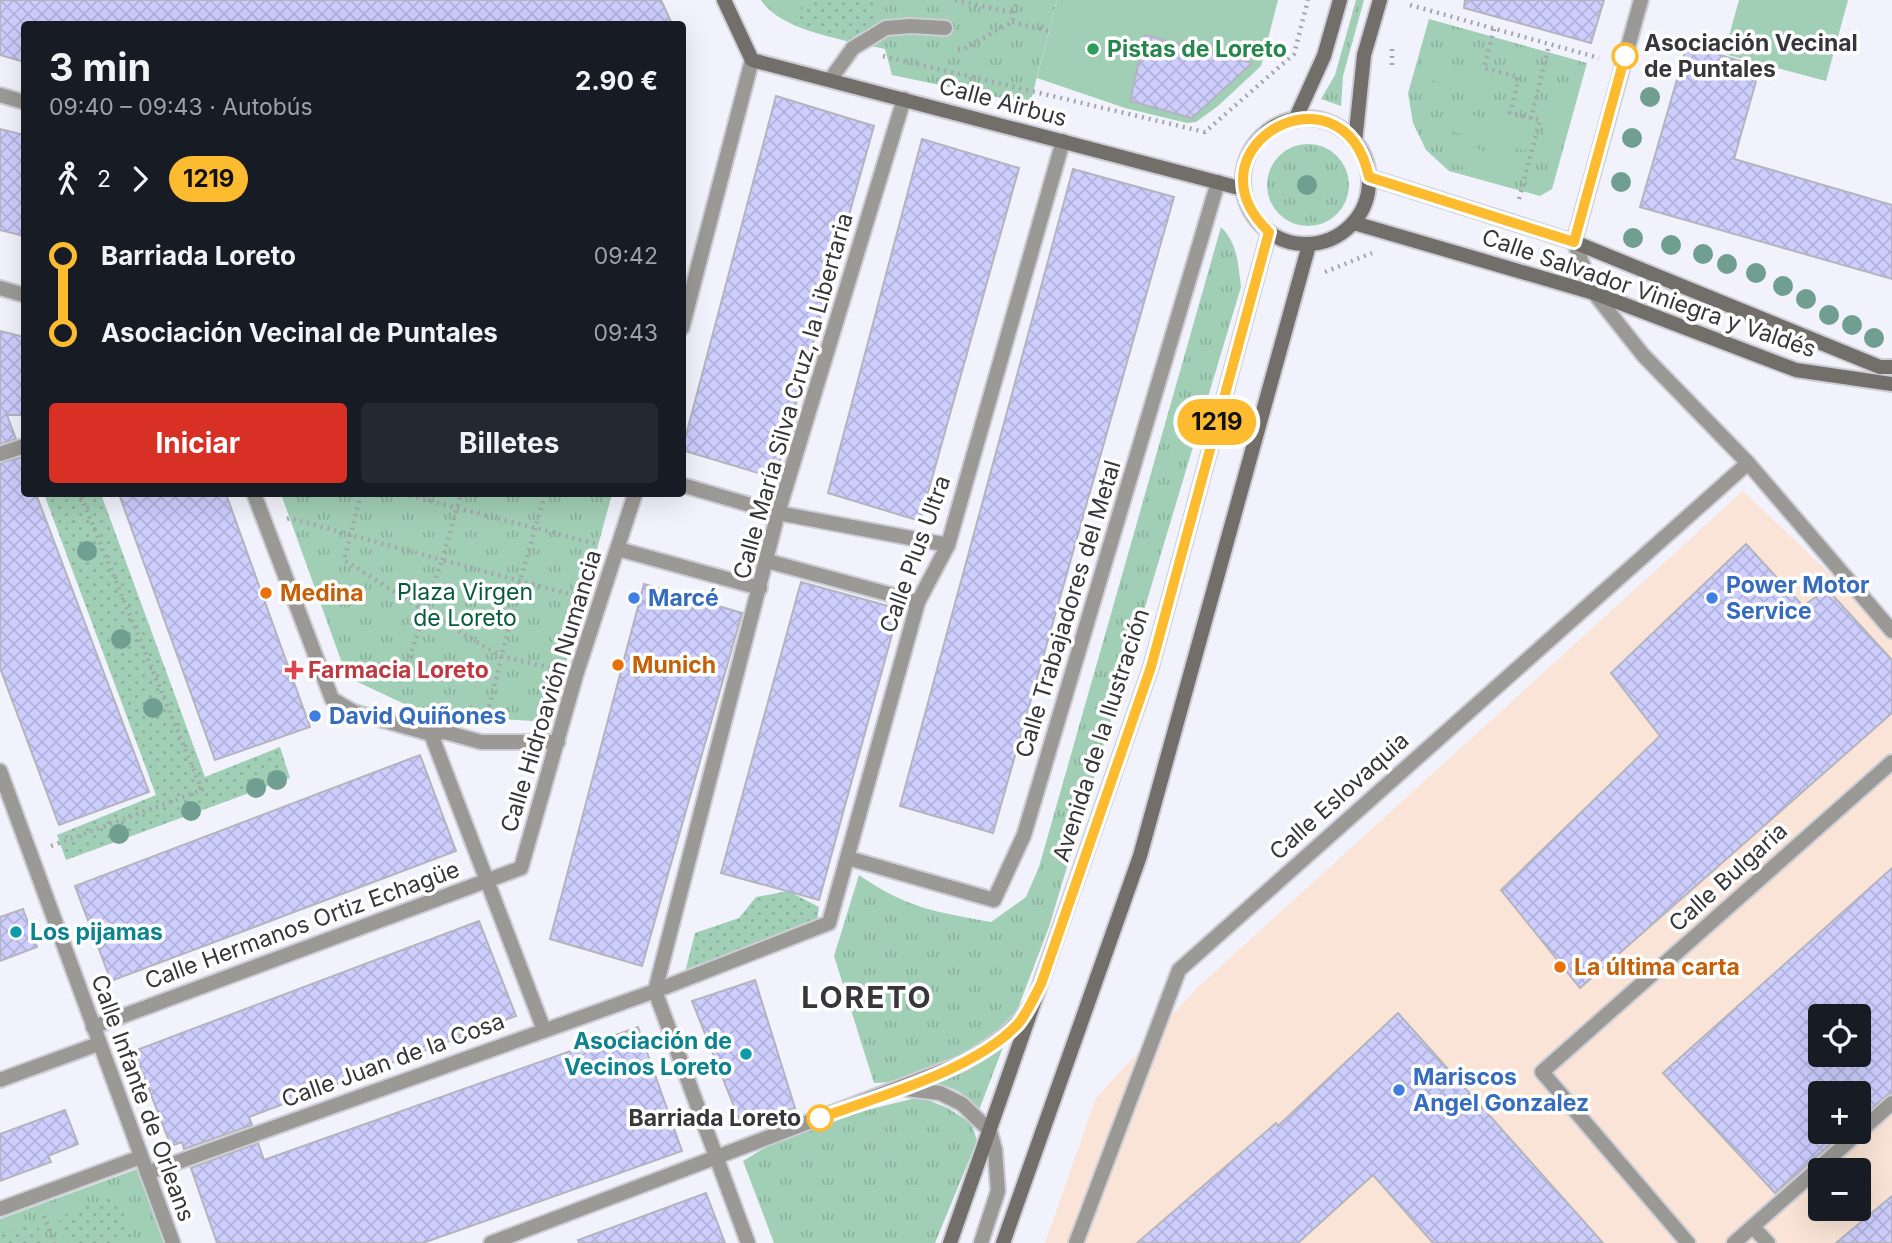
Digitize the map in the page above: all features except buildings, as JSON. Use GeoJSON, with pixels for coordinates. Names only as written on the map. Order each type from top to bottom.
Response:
{"type":"FeatureCollection","features":[{"type":"Feature","properties":{"kind":"main road"},"geometry":{"type":"LineString","coordinates":[[724,0],[752,60]]}},
{"type":"Feature","properties":{"kind":"main road"},"geometry":{"type":"LineString","coordinates":[[1295,120],[1324,56],[1340,0]]}},
{"type":"Feature","properties":{"kind":"main road"},"geometry":{"type":"LineString","coordinates":[[1355,142],[1364,55],[1380,0]]}},
{"type":"Feature","properties":{"kind":"main road","name":"Calle Airbus"},"geometry":{"type":"LineString","coordinates":[[752,60],[1243,189]]}},
{"type":"Feature","properties":{"kind":"main road"},"geometry":{"type":"LineString","coordinates":[[1312,119],[1328,122],[1355,142],[1365,158],[1369,177],[1368,193],[1363,209],[1354,223],[1341,234],[1326,241],[1309,244],[1288,242],[1269,232],[1256,220],[1243,189],[1244,173],[1255,144],[1266,133],[1280,124],[1312,119]]}},
{"type":"Feature","properties":{"kind":"main road","name":"Calle Salvador Viniegra y Valdés"},"geometry":{"type":"LineString","coordinates":[[1369,177],[1574,242],[1880,367],[1892,367]]}},
{"type":"Feature","properties":{"kind":"main road","name":"Calle Salvador Viniegra y Valdés"},"geometry":{"type":"LineString","coordinates":[[1354,223],[1594,293],[1796,370],[1892,384]]}},
{"type":"Feature","properties":{"kind":"main road","name":"Avenida de la Ilustración"},"geometry":{"type":"LineString","coordinates":[[950,1243],[1151,667],[1269,232]]}},
{"type":"Feature","properties":{"kind":"main road"},"geometry":{"type":"LineString","coordinates":[[1003,1243],[1140,856],[1309,244]]}},
{"type":"Feature","properties":{"kind":"street"},"geometry":{"type":"LineString","coordinates":[[1641,0],[1574,242],[1594,293],[1643,355],[1748,463],[1892,631]]}},
{"type":"Feature","properties":{"kind":"street"},"geometry":{"type":"LineString","coordinates":[[830,80],[853,48],[886,28],[945,28]]}},
{"type":"Feature","properties":{"kind":"street"},"geometry":{"type":"LineString","coordinates":[[686,301],[689,281],[752,60]]}},
{"type":"Feature","properties":{"kind":"street"},"geometry":{"type":"LineString","coordinates":[[0,95],[21,101]]}},
{"type":"Feature","properties":{"kind":"street","name":"Calle María Silva Cruz, la Libertaria"},"geometry":{"type":"LineString","coordinates":[[655,991],[778,513],[904,99]]}},
{"type":"Feature","properties":{"kind":"street","name":"Calle Plus Ultra"},"geometry":{"type":"LineString","coordinates":[[655,991],[830,923],[918,603],[948,545],[1063,141]]}},
{"type":"Feature","properties":{"kind":"street","name":"Calle Trabajadores del Metal"},"geometry":{"type":"LineString","coordinates":[[848,858],[994,900],[1024,835],[1218,182]]}},
{"type":"Feature","properties":{"kind":"street"},"geometry":{"type":"LineString","coordinates":[[0,288],[21,294]]}},
{"type":"Feature","properties":{"kind":"street"},"geometry":{"type":"LineString","coordinates":[[0,454],[21,447]]}},
{"type":"Feature","properties":{"kind":"street","name":"Calle Eslovaquia"},"geometry":{"type":"LineString","coordinates":[[1076,1243],[1179,970],[1748,463]]}},
{"type":"Feature","properties":{"kind":"street"},"geometry":{"type":"LineString","coordinates":[[686,486],[778,513],[948,545]]}},
{"type":"Feature","properties":{"kind":"street"},"geometry":{"type":"LineString","coordinates":[[255,497],[332,699],[354,712],[430,734],[445,732],[481,742],[558,742]]}},
{"type":"Feature","properties":{"kind":"street","name":"Calle Hidroavión Numancia"},"geometry":{"type":"LineString","coordinates":[[489,881],[521,868],[576,675],[634,497]]}},
{"type":"Feature","properties":{"kind":"street"},"geometry":{"type":"LineString","coordinates":[[618,549],[760,588]]}},
{"type":"Feature","properties":{"kind":"street"},"geometry":{"type":"LineString","coordinates":[[767,561],[918,603]]}},
{"type":"Feature","properties":{"kind":"street"},"geometry":{"type":"LineString","coordinates":[[430,734],[489,881],[544,1030]]}},
{"type":"Feature","properties":{"kind":"street","name":"Calle Bulgaria"},"geometry":{"type":"LineString","coordinates":[[1688,1243],[1542,1072],[1892,762]]}},
{"type":"Feature","properties":{"kind":"street","name":"Calle Infante de Orleans"},"geometry":{"type":"LineString","coordinates":[[0,771],[173,1243]]}},
{"type":"Feature","properties":{"kind":"street","name":"Calle Hermanos Ortiz Echagüe"},"geometry":{"type":"LineString","coordinates":[[93,1027],[489,881]]}},
{"type":"Feature","properties":{"kind":"street"},"geometry":{"type":"LineString","coordinates":[[491,1243],[962,1063],[998,1042],[1019,1023],[1041,984]]}},
{"type":"Feature","properties":{"kind":"street"},"geometry":{"type":"LineString","coordinates":[[655,991],[748,1243]]}},
{"type":"Feature","properties":{"kind":"street","name":"Calle Juan de la Cosa"},"geometry":{"type":"LineString","coordinates":[[147,1173],[655,991]]}},
{"type":"Feature","properties":{"kind":"street"},"geometry":{"type":"LineString","coordinates":[[0,1080],[98,1044]]}},
{"type":"Feature","properties":{"kind":"street"},"geometry":{"type":"LineString","coordinates":[[898,1089],[940,1093],[962,1104],[990,1131],[995,1150],[998,1191],[981,1243]]}},
{"type":"Feature","properties":{"kind":"street"},"geometry":{"type":"LineString","coordinates":[[1734,1243],[1892,1103]]}},
{"type":"Feature","properties":{"kind":"street"},"geometry":{"type":"LineString","coordinates":[[0,1209],[141,1157]]}},
{"type":"Feature","properties":{"kind":"street"},"geometry":{"type":"LineString","coordinates":[[1753,1227],[1768,1243]]}},
{"type":"Feature","properties":{"kind":"path"},"geometry":{"type":"LineString","coordinates":[[956,0],[1014,13]]}},
{"type":"Feature","properties":{"kind":"path"},"geometry":{"type":"LineString","coordinates":[[886,49],[877,55],[1205,132],[1294,54],[1308,0]]}},
{"type":"Feature","properties":{"kind":"path"},"geometry":{"type":"LineString","coordinates":[[1410,5],[1599,58]]}},
{"type":"Feature","properties":{"kind":"path"},"geometry":{"type":"LineString","coordinates":[[1012,22],[1049,31]]}},
{"type":"Feature","properties":{"kind":"path"},"geometry":{"type":"LineString","coordinates":[[1494,29],[1484,68],[1519,77],[1510,113],[1540,120],[1519,199]]}},
{"type":"Feature","properties":{"kind":"path"},"geometry":{"type":"LineString","coordinates":[[1531,119],[1549,44]]}},
{"type":"Feature","properties":{"kind":"path"},"geometry":{"type":"LineString","coordinates":[[30,854],[202,790],[81,497]]}},
{"type":"Feature","properties":{"kind":"path"},"geometry":{"type":"LineString","coordinates":[[360,497],[344,560],[501,656],[576,675]]}},
{"type":"Feature","properties":{"kind":"path"},"geometry":{"type":"LineString","coordinates":[[415,497],[618,549]]}},
{"type":"Feature","properties":{"kind":"path"},"geometry":{"type":"LineString","coordinates":[[322,675],[344,668],[408,662],[460,497]]}},
{"type":"Feature","properties":{"kind":"path"},"geometry":{"type":"LineString","coordinates":[[481,742],[520,581],[544,497]]}},
{"type":"Feature","properties":{"kind":"path"},"geometry":{"type":"LineString","coordinates":[[290,518],[584,598]]}},
{"type":"Feature","properties":{"kind":"shaded area"},"geometry":{"type":"Polygon","coordinates":[[[1743,491],[1892,633],[1892,1243],[1045,1243],[1096,1098],[1197,988],[1743,491]]]}},
{"type":"Feature","properties":{"kind":"green space"},"geometry":{"type":"Polygon","coordinates":[[[761,0],[1057,0],[1030,104],[892,75],[885,49],[817,34],[784,20],[761,0]]]}},
{"type":"Feature","properties":{"kind":"green space"},"geometry":{"type":"Polygon","coordinates":[[[808,0],[880,0],[874,23],[847,40],[793,24],[808,0]]]}},
{"type":"Feature","properties":{"kind":"green space","name":"Pistas de Loreto"},"geometry":{"type":"Polygon","coordinates":[[[1057,0],[1278,0],[1261,66],[1218,106],[1196,122],[1187,123],[1125,108],[1037,78],[1057,0]]]}},
{"type":"Feature","properties":{"kind":"green space"},"geometry":{"type":"Polygon","coordinates":[[[1356,0],[1364,0],[1343,76],[1341,106],[1321,99],[1335,75],[1356,0]]]}},
{"type":"Feature","properties":{"kind":"green space"},"geometry":{"type":"Polygon","coordinates":[[[1739,0],[1848,0],[1826,81],[1724,54],[1739,0]]]}},
{"type":"Feature","properties":{"kind":"green space"},"geometry":{"type":"Polygon","coordinates":[[[1429,19],[1587,63],[1552,189],[1540,196],[1449,171],[1426,150],[1413,123],[1408,93],[1429,19]]]}},
{"type":"Feature","properties":{"kind":"green space"},"geometry":{"type":"Polygon","coordinates":[[[1425,57],[1496,76],[1490,96],[1420,77],[1425,57]]]}},
{"type":"Feature","properties":{"kind":"green space"},"geometry":{"type":"Polygon","coordinates":[[[1557,84],[1578,90],[1558,160],[1537,154],[1557,84]]]}},
{"type":"Feature","properties":{"kind":"green space"},"geometry":{"type":"Polygon","coordinates":[[[1457,111],[1531,131],[1525,151],[1451,131],[1457,111]]]}},
{"type":"Feature","properties":{"kind":"green space"},"geometry":{"type":"Polygon","coordinates":[[[1449,141],[1522,162],[1517,182],[1443,161],[1449,141]]]}},
{"type":"Feature","properties":{"kind":"green space"},"geometry":{"type":"Polygon","coordinates":[[[1308,144],[1324,147],[1337,156],[1346,169],[1349,185],[1346,201],[1337,214],[1324,223],[1308,226],[1292,223],[1279,214],[1270,201],[1267,185],[1270,169],[1279,156],[1292,147],[1308,144]]]}},
{"type":"Feature","properties":{"kind":"green space"},"geometry":{"type":"Polygon","coordinates":[[[1221,227],[1234,247],[1241,287],[1049,927],[979,1110],[958,1091],[945,1086],[917,1082],[874,1083],[834,956],[859,875],[907,902],[991,922],[1026,897],[1039,867],[1221,227]]]}},
{"type":"Feature","properties":{"kind":"green space"},"geometry":{"type":"Polygon","coordinates":[[[45,497],[102,497],[205,777],[280,747],[290,778],[66,860],[57,835],[156,795],[45,497]]]}},
{"type":"Feature","properties":{"kind":"green space","name":"Plaza Virgen de Loreto"},"geometry":{"type":"Polygon","coordinates":[[[282,497],[611,497],[550,722],[428,715],[347,677],[282,497]]]}},
{"type":"Feature","properties":{"kind":"green space"},"geometry":{"type":"Polygon","coordinates":[[[788,891],[819,907],[815,934],[683,980],[695,933],[739,918],[756,897],[788,891]]]}},
{"type":"Feature","properties":{"kind":"green space"},"geometry":{"type":"Polygon","coordinates":[[[920,1097],[948,1108],[972,1124],[977,1141],[935,1243],[774,1243],[743,1161],[779,1139],[851,1114],[920,1097]]]}},
{"type":"Feature","properties":{"kind":"green space"},"geometry":{"type":"Polygon","coordinates":[[[137,1169],[164,1243],[0,1243],[0,1219],[137,1169]]]}},
{"type":"Feature","properties":{"kind":"green space"},"geometry":{"type":"Polygon","coordinates":[[[117,1195],[133,1237],[117,1243],[68,1243],[58,1217],[117,1195]]]}},
{"type":"Feature","properties":{"kind":"green space"},"geometry":{"type":"Polygon","coordinates":[[[36,1221],[45,1243],[0,1243],[0,1234],[36,1221]]]}},
{"type":"Feature","properties":{"kind":"bus line","name":"1219"},"geometry":{"type":"LineString","coordinates":[[820,1118],[931,1077],[981,1053],[1019,1023],[1041,984],[1151,667],[1269,232],[1256,220],[1243,189],[1244,173],[1255,144],[1280,124],[1312,119],[1328,122],[1355,142],[1365,158],[1369,177],[1574,242],[1625,56]]}},
{"type":"Feature","properties":{"kind":"place","name":"Pistas de Loreto"},"geometry":{"type":"Point","coordinates":[1093,49]}},
{"type":"Feature","properties":{"kind":"place","name":"Asociación Vecinal de Puntales"},"geometry":{"type":"Point","coordinates":[1625,56]}},
{"type":"Feature","properties":{"kind":"place","name":"Medina"},"geometry":{"type":"Point","coordinates":[266,593]}},
{"type":"Feature","properties":{"kind":"place","name":"Marcé"},"geometry":{"type":"Point","coordinates":[634,598]}},
{"type":"Feature","properties":{"kind":"place","name":"Power Motor Service"},"geometry":{"type":"Point","coordinates":[1712,598]}},
{"type":"Feature","properties":{"kind":"place","name":"Munich"},"geometry":{"type":"Point","coordinates":[618,665]}},
{"type":"Feature","properties":{"kind":"place","name":"Farmacia Loreto"},"geometry":{"type":"Point","coordinates":[294,670]}},
{"type":"Feature","properties":{"kind":"place","name":"David Quiñones"},"geometry":{"type":"Point","coordinates":[315,716]}},
{"type":"Feature","properties":{"kind":"place","name":"Los pijamas"},"geometry":{"type":"Point","coordinates":[16,932]}},
{"type":"Feature","properties":{"kind":"place","name":"La última carta"},"geometry":{"type":"Point","coordinates":[1560,967]}},
{"type":"Feature","properties":{"kind":"place","name":"Asociación de Vecinos Loreto"},"geometry":{"type":"Point","coordinates":[746,1054]}},
{"type":"Feature","properties":{"kind":"place","name":"Mariscos Angel Gonzalez"},"geometry":{"type":"Point","coordinates":[1399,1090]}},
{"type":"Feature","properties":{"kind":"place","name":"Barriada Loreto"},"geometry":{"type":"Point","coordinates":[820,1118]}},
{"type":"Feature","properties":{"kind":"district","name":"LORETO"},"geometry":{"type":"Point","coordinates":[867,998]}}]}
